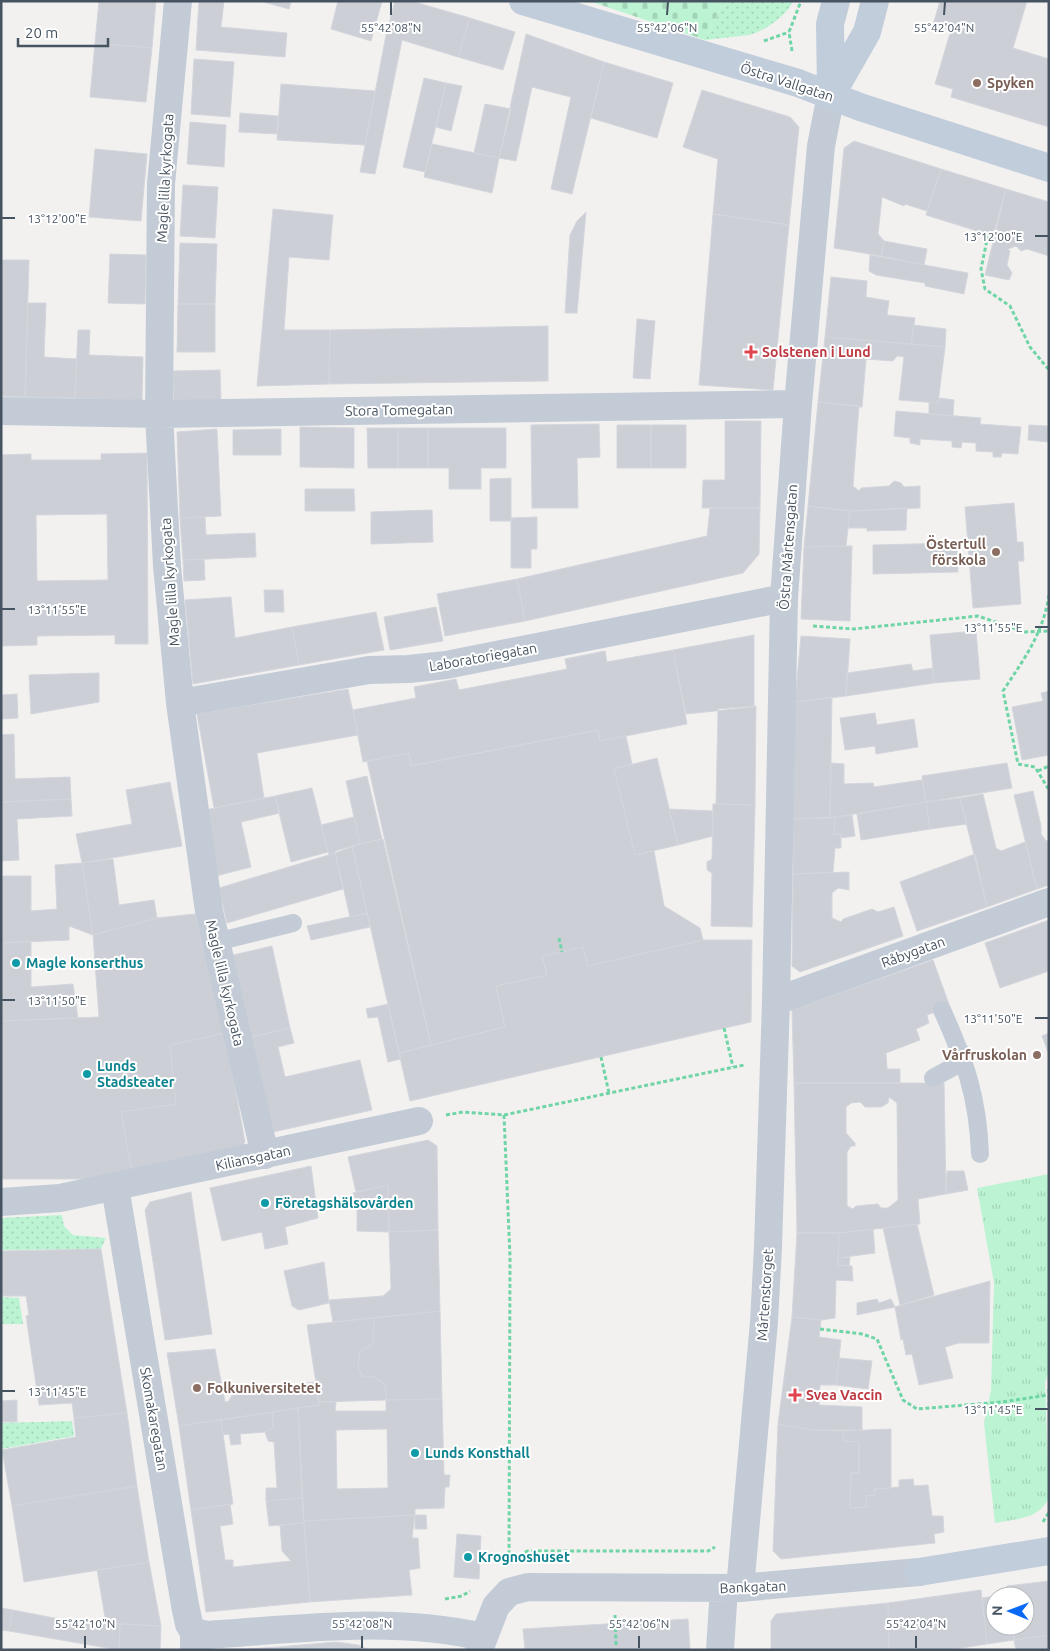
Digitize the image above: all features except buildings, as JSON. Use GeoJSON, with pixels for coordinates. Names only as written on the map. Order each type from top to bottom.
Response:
{"type":"FeatureCollection","features":[{"type":"Feature","properties":{"kind":"street","name":"Magle lilla kyrkogata"},"geometry":{"type":"LineString","coordinates":[[178,1],[161,184],[159,414],[167,566],[180,703],[208,911],[265,1155]]}},
{"type":"Feature","properties":{"kind":"street","name":"Östra Vallgatan"},"geometry":{"type":"LineString","coordinates":[[523,1],[831,95],[1049,168]]}},
{"type":"Feature","properties":{"kind":"street"},"geometry":{"type":"LineString","coordinates":[[831,95],[830,24],[836,1]]}},
{"type":"Feature","properties":{"kind":"street"},"geometry":{"type":"LineString","coordinates":[[831,95],[867,32],[875,1]]}},
{"type":"Feature","properties":{"kind":"street","name":"Östra Mårtensgatan"},"geometry":{"type":"LineString","coordinates":[[776,1001],[784,598],[798,404],[821,146],[831,95]]}},
{"type":"Feature","properties":{"kind":"street","name":"Stora Tomegatan"},"geometry":{"type":"LineString","coordinates":[[1,411],[159,414],[798,404]]}},
{"type":"Feature","properties":{"kind":"street","name":"Laboratoriegatan"},"geometry":{"type":"LineString","coordinates":[[180,703],[369,670],[409,669],[446,665],[784,598]]}},
{"type":"Feature","properties":{"kind":"street","name":"Råbygatan"},"geometry":{"type":"LineString","coordinates":[[776,1001],[924,956],[1049,902]]}},
{"type":"Feature","properties":{"kind":"street","name":"Mårtenstorget"},"geometry":{"type":"LineString","coordinates":[[720,1650],[732,1588],[764,1322],[776,1001]]}},
{"type":"Feature","properties":{"kind":"street","name":"Kiliansgatan"},"geometry":{"type":"LineString","coordinates":[[1,1202],[60,1198],[419,1121]]}},
{"type":"Feature","properties":{"kind":"street","name":"Skomakaregatan"},"geometry":{"type":"LineString","coordinates":[[115,1187],[189,1624],[194,1641]]}},
{"type":"Feature","properties":{"kind":"street","name":"Bankgatan"},"geometry":{"type":"LineString","coordinates":[[509,1592],[528,1587],[732,1588],[919,1572],[1049,1551]]}},
{"type":"Feature","properties":{"kind":"street"},"geometry":{"type":"LineString","coordinates":[[194,1641],[207,1636],[368,1624],[401,1624],[448,1629],[481,1643],[496,1606],[509,1592]]}},
{"type":"Feature","properties":{"kind":"lane"},"geometry":{"type":"LineString","coordinates":[[216,942],[293,922]]}},
{"type":"Feature","properties":{"kind":"lane"},"geometry":{"type":"LineString","coordinates":[[942,1010],[970,1077],[979,1130],[980,1154]]}},
{"type":"Feature","properties":{"kind":"lane"},"geometry":{"type":"LineString","coordinates":[[933,1078],[954,1066],[961,1052]]}},
{"type":"Feature","properties":{"kind":"path"},"geometry":{"type":"LineString","coordinates":[[988,235],[981,269],[984,289],[1010,306],[1030,347],[1049,370]]}},
{"type":"Feature","properties":{"kind":"path"},"geometry":{"type":"LineString","coordinates":[[1049,595],[1045,618],[1035,641],[1003,691],[1018,764],[1035,767],[1049,790]]}},
{"type":"Feature","properties":{"kind":"path"},"geometry":{"type":"LineString","coordinates":[[783,625],[854,629],[978,616],[1025,632],[1049,631]]}},
{"type":"Feature","properties":{"kind":"path"},"geometry":{"type":"LineString","coordinates":[[1038,771],[1049,766]]}},
{"type":"Feature","properties":{"kind":"path"},"geometry":{"type":"LineString","coordinates":[[559,938],[562,952]]}},
{"type":"Feature","properties":{"kind":"path"},"geometry":{"type":"LineString","coordinates":[[724,1028],[733,1067]]}},
{"type":"Feature","properties":{"kind":"path"},"geometry":{"type":"LineString","coordinates":[[601,1057],[609,1093]]}},
{"type":"Feature","properties":{"kind":"path"},"geometry":{"type":"LineString","coordinates":[[419,1121],[463,1112],[504,1115],[774,1058]]}},
{"type":"Feature","properties":{"kind":"path"},"geometry":{"type":"LineString","coordinates":[[504,1115],[510,1257],[509,1592]]}},
{"type":"Feature","properties":{"kind":"path"},"geometry":{"type":"LineString","coordinates":[[820,1329],[862,1334],[877,1339],[903,1400],[917,1409],[1002,1402],[1048,1394]]}},
{"type":"Feature","properties":{"kind":"path"},"geometry":{"type":"LineString","coordinates":[[1049,1389],[1049,1407]]}},
{"type":"Feature","properties":{"kind":"path"},"geometry":{"type":"LineString","coordinates":[[1043,1522],[1049,1512]]}},
{"type":"Feature","properties":{"kind":"path"},"geometry":{"type":"LineString","coordinates":[[615,1622],[616,1645]]}},
{"type":"Feature","properties":{"kind":"green space"},"geometry":{"type":"Polygon","coordinates":[[[589,1],[724,1],[705,40],[589,1]]]}},
{"type":"Feature","properties":{"kind":"green space"},"geometry":{"type":"Polygon","coordinates":[[[724,1],[793,1],[781,17],[768,27],[755,33],[705,40],[724,1]]]}},
{"type":"Feature","properties":{"kind":"green space"},"geometry":{"type":"Polygon","coordinates":[[[1049,1174],[1049,1372],[1045,1382],[1049,1496],[1046,1504],[1034,1514],[995,1523],[984,1423],[991,1390],[994,1283],[977,1188],[1049,1174]]]}},
{"type":"Feature","properties":{"kind":"green space"},"geometry":{"type":"Polygon","coordinates":[[[62,1215],[64,1226],[73,1235],[106,1238],[101,1249],[1,1250],[1,1218],[62,1215]]]}},
{"type":"Feature","properties":{"kind":"green space"},"geometry":{"type":"Polygon","coordinates":[[[1,1297],[19,1298],[23,1324],[1,1324],[1,1297]]]}},
{"type":"Feature","properties":{"kind":"green space"},"geometry":{"type":"Polygon","coordinates":[[[72,1421],[74,1436],[1,1449],[1,1423],[72,1421]]]}},
{"type":"Feature","properties":{"kind":"place","name":"Spyken"},"geometry":{"type":"Point","coordinates":[977,83]}},
{"type":"Feature","properties":{"kind":"place","name":"Solstenen i Lund"},"geometry":{"type":"Point","coordinates":[751,352]}},
{"type":"Feature","properties":{"kind":"place","name":"Östertull förskola"},"geometry":{"type":"Point","coordinates":[996,552]}},
{"type":"Feature","properties":{"kind":"place","name":"Magle konserthus"},"geometry":{"type":"Point","coordinates":[16,963]}},
{"type":"Feature","properties":{"kind":"place","name":"Vårfruskolan"},"geometry":{"type":"Point","coordinates":[1037,1055]}},
{"type":"Feature","properties":{"kind":"place","name":"Lunds Stadsteater"},"geometry":{"type":"Point","coordinates":[87,1074]}},
{"type":"Feature","properties":{"kind":"place","name":"Företagshälsovården"},"geometry":{"type":"Point","coordinates":[265,1203]}},
{"type":"Feature","properties":{"kind":"place","name":"Folkuniversitetet"},"geometry":{"type":"Point","coordinates":[197,1388]}},
{"type":"Feature","properties":{"kind":"place","name":"Svea Vaccin"},"geometry":{"type":"Point","coordinates":[795,1395]}},
{"type":"Feature","properties":{"kind":"place","name":"Lunds Konsthall"},"geometry":{"type":"Point","coordinates":[415,1453]}},
{"type":"Feature","properties":{"kind":"place","name":"Krognoshuset"},"geometry":{"type":"Point","coordinates":[468,1557]}}]}
